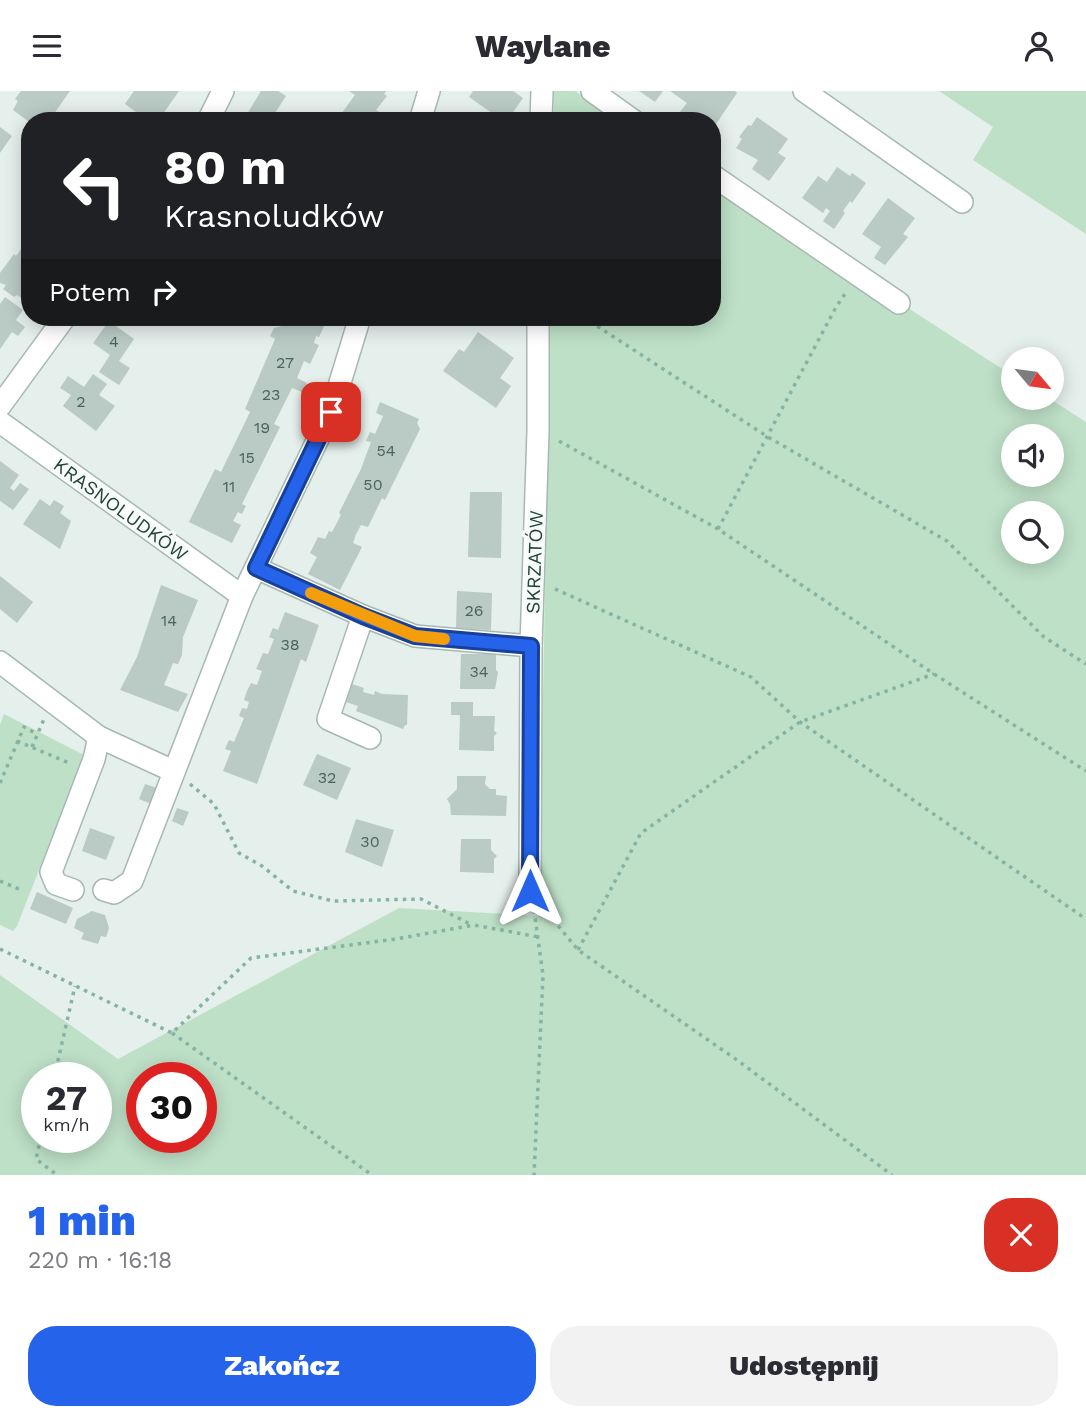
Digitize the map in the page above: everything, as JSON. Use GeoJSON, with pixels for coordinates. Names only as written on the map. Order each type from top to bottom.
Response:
{"type":"FeatureCollection","features":[{"type":"Feature","properties":{"kind":"street"},"geometry":{"type":"LineString","coordinates":[[212,112],[223,91]]}},
{"type":"Feature","properties":{"kind":"street"},"geometry":{"type":"LineString","coordinates":[[423,112],[429,91]]}},
{"type":"Feature","properties":{"kind":"street"},"geometry":{"type":"LineString","coordinates":[[541,112],[542,91]]}},
{"type":"Feature","properties":{"kind":"street"},"geometry":{"type":"LineString","coordinates":[[592,91],[621,112]]}},
{"type":"Feature","properties":{"kind":"street"},"geometry":{"type":"LineString","coordinates":[[804,91],[962,202]]}},
{"type":"Feature","properties":{"kind":"street"},"geometry":{"type":"LineString","coordinates":[[721,181],[899,303]]}},
{"type":"Feature","properties":{"kind":"street"},"geometry":{"type":"LineString","coordinates":[[0,406],[58,326]]}},
{"type":"Feature","properties":{"kind":"street"},"geometry":{"type":"LineString","coordinates":[[104,890],[114,893],[132,881],[243,596],[331,412],[357,326]]}},
{"type":"Feature","properties":{"kind":"street","name":"SKRZATÓW"},"geometry":{"type":"LineString","coordinates":[[530,891],[531,646],[538,431],[538,326]]}},
{"type":"Feature","properties":{"kind":"street","name":"KRASNOLUDKÓW"},"geometry":{"type":"LineString","coordinates":[[0,422],[243,596]]}},
{"type":"Feature","properties":{"kind":"street"},"geometry":{"type":"LineString","coordinates":[[256,568],[415,636],[531,646]]}},
{"type":"Feature","properties":{"kind":"street"},"geometry":{"type":"LineString","coordinates":[[363,616],[328,719],[370,738]]}},
{"type":"Feature","properties":{"kind":"street"},"geometry":{"type":"LineString","coordinates":[[0,662],[99,737],[173,771]]}},
{"type":"Feature","properties":{"kind":"street"},"geometry":{"type":"LineString","coordinates":[[73,890],[57,884],[51,872],[99,737]]}},
{"type":"Feature","properties":{"kind":"path"},"geometry":{"type":"LineString","coordinates":[[718,529],[836,307]]}},
{"type":"Feature","properties":{"kind":"path"},"geometry":{"type":"LineString","coordinates":[[597,326],[768,437],[947,541],[1044,637],[1086,664]]}},
{"type":"Feature","properties":{"kind":"path"},"geometry":{"type":"LineString","coordinates":[[538,431],[718,529],[934,674],[1086,771]]}},
{"type":"Feature","properties":{"kind":"path"},"geometry":{"type":"LineString","coordinates":[[553,588],[751,677],[800,722],[1086,919]]}},
{"type":"Feature","properties":{"kind":"path"},"geometry":{"type":"LineString","coordinates":[[578,950],[641,833],[800,722],[934,674]]}},
{"type":"Feature","properties":{"kind":"path"},"geometry":{"type":"LineString","coordinates":[[32,747],[53,702]]}},
{"type":"Feature","properties":{"kind":"path"},"geometry":{"type":"LineString","coordinates":[[0,783],[24,727],[37,734]]}},
{"type":"Feature","properties":{"kind":"path"},"geometry":{"type":"LineString","coordinates":[[17,741],[71,764]]}},
{"type":"Feature","properties":{"kind":"path"},"geometry":{"type":"LineString","coordinates":[[173,771],[214,804],[239,853],[262,866],[293,891],[333,901],[421,899],[474,925],[539,937]]}},
{"type":"Feature","properties":{"kind":"path"},"geometry":{"type":"LineString","coordinates":[[0,881],[21,890]]}},
{"type":"Feature","properties":{"kind":"path"},"geometry":{"type":"LineString","coordinates":[[530,891],[543,975],[534,1175]]}},
{"type":"Feature","properties":{"kind":"path"},"geometry":{"type":"LineString","coordinates":[[530,891],[578,950],[737,1061],[892,1175]]}},
{"type":"Feature","properties":{"kind":"path"},"geometry":{"type":"LineString","coordinates":[[172,1033],[251,958],[396,939],[474,925]]}},
{"type":"Feature","properties":{"kind":"path"},"geometry":{"type":"LineString","coordinates":[[0,949],[172,1033],[372,1175]]}},
{"type":"Feature","properties":{"kind":"path"},"geometry":{"type":"LineString","coordinates":[[58,1062],[75,986]]}},
{"type":"Feature","properties":{"kind":"path"},"geometry":{"type":"LineString","coordinates":[[37,1153],[36,1159],[57,1175]]}},
{"type":"Feature","properties":{"kind":"green space"},"geometry":{"type":"Polygon","coordinates":[[[554,91],[575,91],[606,112],[554,112],[554,91]]]}},
{"type":"Feature","properties":{"kind":"green space"},"geometry":{"type":"Polygon","coordinates":[[[939,91],[1086,91],[1086,234],[973,160],[993,127],[939,91]]]}},
{"type":"Feature","properties":{"kind":"green space"},"geometry":{"type":"Polygon","coordinates":[[[721,187],[1001,368],[1001,410],[1064,410],[1064,408],[1086,422],[1086,1175],[0,1175],[0,975],[118,1059],[399,908],[539,916],[550,326],[721,326],[721,187]]]}},
{"type":"Feature","properties":{"kind":"green space"},"geometry":{"type":"Polygon","coordinates":[[[4,714],[84,755],[13,931],[0,925],[0,725],[4,714]]]}},
{"type":"Feature","properties":{"kind":"building"},"geometry":{"type":"Polygon","coordinates":[[[21,91],[70,91],[55,112],[21,112],[21,116],[13,110],[18,101],[15,99],[21,91]]]}},
{"type":"Feature","properties":{"kind":"building"},"geometry":{"type":"Polygon","coordinates":[[[134,91],[179,91],[164,112],[136,112],[125,104],[134,91]]]}},
{"type":"Feature","properties":{"kind":"building"},"geometry":{"type":"Polygon","coordinates":[[[261,91],[278,91],[286,96],[276,112],[248,112],[261,91]]]}},
{"type":"Feature","properties":{"kind":"building"},"geometry":{"type":"Polygon","coordinates":[[[349,91],[386,91],[384,94],[387,96],[376,110],[379,112],[343,112],[355,95],[349,91]]]}},
{"type":"Feature","properties":{"kind":"building"},"geometry":{"type":"Polygon","coordinates":[[[473,91],[513,91],[523,98],[513,112],[490,112],[469,97],[473,91]]]}},
{"type":"Feature","properties":{"kind":"building"},"geometry":{"type":"Polygon","coordinates":[[[639,91],[663,91],[655,102],[639,91]]]}},
{"type":"Feature","properties":{"kind":"building"},"geometry":{"type":"Polygon","coordinates":[[[670,91],[737,93],[721,117],[721,112],[680,112],[687,103],[670,91]]]}},
{"type":"Feature","properties":{"kind":"building"},"geometry":{"type":"Polygon","coordinates":[[[757,117],[788,139],[778,153],[786,158],[769,181],[752,169],[758,160],[736,148],[742,139],[739,137],[757,117]]]}},
{"type":"Feature","properties":{"kind":"building"},"geometry":{"type":"Polygon","coordinates":[[[0,127],[12,136],[0,153],[0,127]]]}},
{"type":"Feature","properties":{"kind":"building"},"geometry":{"type":"Polygon","coordinates":[[[837,167],[866,183],[843,211],[845,213],[834,229],[823,221],[830,211],[826,208],[823,213],[802,198],[818,176],[827,182],[837,167]]]}},
{"type":"Feature","properties":{"kind":"building"},"geometry":{"type":"Polygon","coordinates":[[[888,198],[915,218],[903,234],[908,237],[885,265],[874,258],[881,247],[862,234],[888,198]]]}},
{"type":"Feature","properties":{"kind":"building"},"geometry":{"type":"Polygon","coordinates":[[[21,249],[21,298],[17,295],[14,297],[3,289],[6,285],[0,283],[0,273],[14,254],[16,256],[21,249]]]}},
{"type":"Feature","properties":{"kind":"building"},"geometry":{"type":"Polygon","coordinates":[[[5,297],[21,309],[16,320],[25,327],[18,336],[12,332],[0,349],[0,304],[5,297]]]}},
{"type":"Feature","properties":{"kind":"building"},"geometry":{"type":"Polygon","coordinates":[[[105,326],[116,326],[134,339],[119,361],[130,368],[119,385],[99,372],[110,355],[93,343],[105,326]]]}},
{"type":"Feature","properties":{"kind":"building"},"geometry":{"type":"Polygon","coordinates":[[[324,326],[319,337],[316,336],[314,343],[319,345],[310,364],[304,361],[297,378],[307,383],[302,392],[292,388],[274,424],[280,427],[242,504],[246,506],[242,514],[238,512],[233,521],[241,525],[232,543],[189,522],[215,469],[221,472],[250,412],[245,409],[275,339],[270,336],[274,328],[324,326]]]}},
{"type":"Feature","properties":{"kind":"building"},"geometry":{"type":"Polygon","coordinates":[[[478,332],[514,358],[500,378],[511,386],[496,408],[443,371],[459,349],[464,352],[478,332]]]}},
{"type":"Feature","properties":{"kind":"building"},"geometry":{"type":"Polygon","coordinates":[[[93,374],[107,384],[99,395],[115,406],[96,431],[63,406],[71,395],[60,388],[68,376],[84,387],[93,374]]]}},
{"type":"Feature","properties":{"kind":"building"},"geometry":{"type":"Polygon","coordinates":[[[380,402],[419,419],[417,423],[420,429],[385,500],[382,498],[368,527],[361,525],[356,534],[353,543],[362,547],[340,590],[308,574],[317,557],[310,553],[318,537],[325,539],[341,515],[339,513],[371,442],[366,441],[370,432],[375,434],[383,416],[376,413],[380,402]]]}},
{"type":"Feature","properties":{"kind":"building"},"geometry":{"type":"Polygon","coordinates":[[[0,461],[19,475],[10,488],[14,491],[20,483],[29,489],[13,510],[0,501],[0,461]]]}},
{"type":"Feature","properties":{"kind":"building"},"geometry":{"type":"Polygon","coordinates":[[[470,492],[502,492],[501,558],[468,557],[470,492]]]}},
{"type":"Feature","properties":{"kind":"building"},"geometry":{"type":"Polygon","coordinates":[[[40,499],[50,506],[54,500],[64,506],[60,513],[71,521],[60,549],[23,524],[40,499]]]}},
{"type":"Feature","properties":{"kind":"building"},"geometry":{"type":"Polygon","coordinates":[[[0,576],[33,602],[17,623],[0,609],[0,576]]]}},
{"type":"Feature","properties":{"kind":"building"},"geometry":{"type":"Polygon","coordinates":[[[161,585],[198,600],[183,637],[182,655],[178,664],[173,663],[164,685],[188,694],[178,712],[120,690],[137,657],[161,585]]]}},
{"type":"Feature","properties":{"kind":"building"},"geometry":{"type":"Polygon","coordinates":[[[457,591],[492,593],[491,630],[456,628],[457,591]]]}},
{"type":"Feature","properties":{"kind":"building"},"geometry":{"type":"Polygon","coordinates":[[[285,612],[319,625],[306,662],[301,659],[257,784],[223,771],[231,751],[225,749],[229,740],[234,742],[244,718],[239,716],[242,708],[247,709],[249,702],[244,700],[247,691],[251,683],[257,685],[262,671],[256,669],[263,653],[268,654],[274,639],[269,637],[273,628],[278,630],[285,612]]]}},
{"type":"Feature","properties":{"kind":"building"},"geometry":{"type":"Polygon","coordinates":[[[461,654],[496,654],[498,672],[495,689],[460,689],[461,654]]]}},
{"type":"Feature","properties":{"kind":"building"},"geometry":{"type":"Polygon","coordinates":[[[352,684],[364,688],[363,692],[374,695],[375,691],[382,694],[408,695],[407,725],[403,729],[356,711],[358,706],[346,702],[352,684]]]}},
{"type":"Feature","properties":{"kind":"building"},"geometry":{"type":"Polygon","coordinates":[[[451,702],[473,702],[473,716],[495,716],[494,731],[497,733],[494,736],[494,751],[459,750],[460,715],[451,715],[451,702]]]}},
{"type":"Feature","properties":{"kind":"building"},"geometry":{"type":"Polygon","coordinates":[[[317,754],[351,768],[337,800],[303,785],[317,754]]]}},
{"type":"Feature","properties":{"kind":"building"},"geometry":{"type":"Polygon","coordinates":[[[457,776],[486,776],[485,784],[490,789],[496,789],[496,795],[507,796],[506,816],[451,815],[447,799],[457,789],[457,776]]]}},
{"type":"Feature","properties":{"kind":"building"},"geometry":{"type":"Polygon","coordinates":[[[145,784],[157,788],[151,804],[139,799],[145,784]]]}},
{"type":"Feature","properties":{"kind":"building"},"geometry":{"type":"Polygon","coordinates":[[[177,808],[189,812],[183,826],[172,821],[177,808]]]}},
{"type":"Feature","properties":{"kind":"building"},"geometry":{"type":"Polygon","coordinates":[[[356,819],[394,830],[382,867],[345,852],[356,819]]]}},
{"type":"Feature","properties":{"kind":"building"},"geometry":{"type":"Polygon","coordinates":[[[90,828],[115,837],[106,860],[82,851],[90,828]]]}},
{"type":"Feature","properties":{"kind":"building"},"geometry":{"type":"Polygon","coordinates":[[[461,839],[491,839],[491,850],[497,856],[494,859],[494,873],[460,872],[461,839]]]}},
{"type":"Feature","properties":{"kind":"building"},"geometry":{"type":"Polygon","coordinates":[[[37,892],[73,908],[66,924],[30,909],[37,892]]]}},
{"type":"Feature","properties":{"kind":"building"},"geometry":{"type":"Polygon","coordinates":[[[92,911],[105,915],[109,928],[106,937],[101,936],[98,944],[81,939],[84,933],[74,928],[77,919],[92,911]]]}},
{"type":"Feature","properties":{"kind":"slow traffic"},"geometry":{"type":"LineString","coordinates":[[311,593],[415,636],[444,639]]}},
{"type":"Feature","properties":{"kind":"route"},"geometry":{"type":"LineString","coordinates":[[331,412],[256,568],[415,636],[531,646],[530,891]]}}]}
